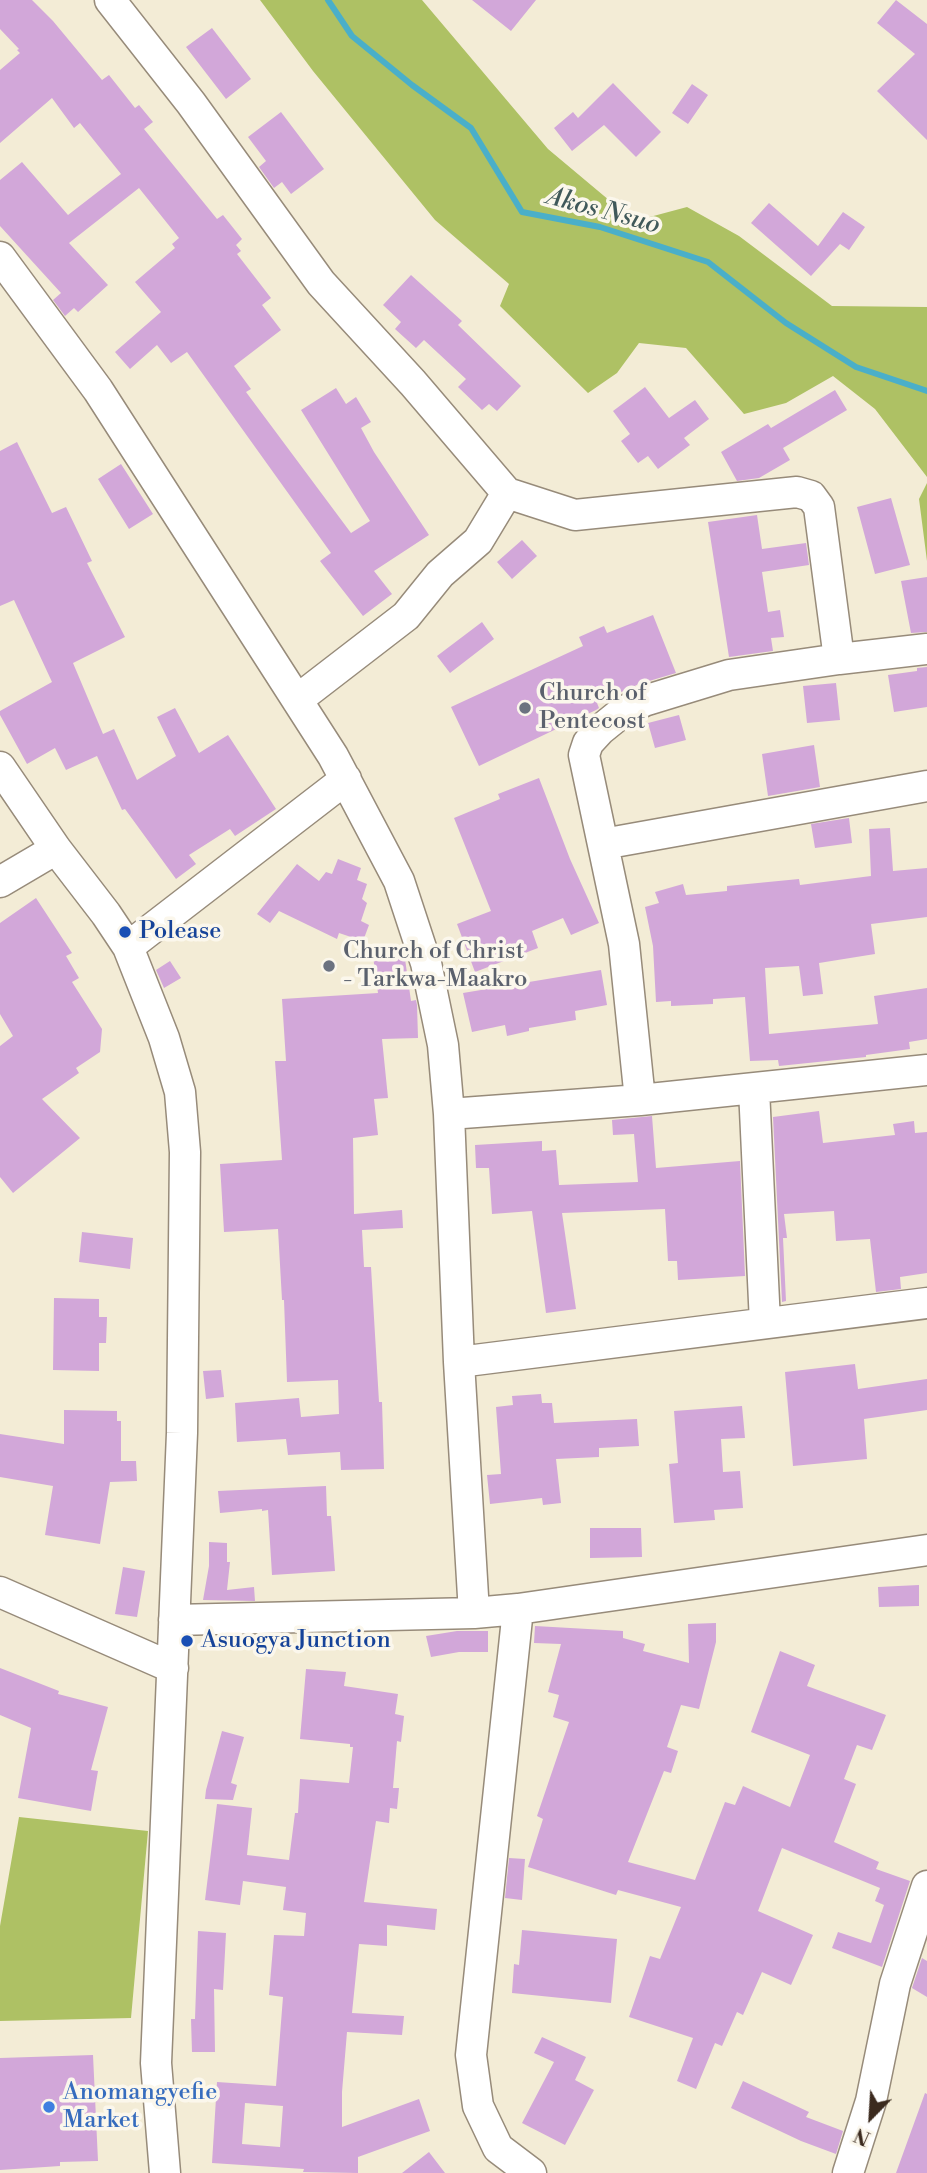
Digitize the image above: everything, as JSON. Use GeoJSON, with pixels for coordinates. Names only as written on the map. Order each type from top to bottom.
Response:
{"type":"FeatureCollection","features":[{"type":"Feature","properties":{"kind":"street"},"geometry":{"type":"LineString","coordinates":[[110,0],[191,103],[321,283],[412,383],[507,494],[575,515],[797,492],[811,496],[819,507],[839,659]]}},
{"type":"Feature","properties":{"kind":"street"},"geometry":{"type":"LineString","coordinates":[[0,257],[99,390],[346,779],[399,881],[426,963],[443,1045],[449,1114],[459,1362],[474,1613]]}},
{"type":"Feature","properties":{"kind":"street"},"geometry":{"type":"LineString","coordinates":[[297,700],[406,616],[440,575],[478,541],[507,494]]}},
{"type":"Feature","properties":{"kind":"street"},"geometry":{"type":"LineString","coordinates":[[640,1100],[624,944],[584,755],[588,743],[621,713],[645,701],[729,676],[927,649]]}},
{"type":"Feature","properties":{"kind":"street"},"geometry":{"type":"LineString","coordinates":[[0,768],[55,849],[128,947],[164,1038],[180,1091],[185,1152],[182,1433],[156,2063],[165,2173]]}},
{"type":"Feature","properties":{"kind":"street"},"geometry":{"type":"LineString","coordinates":[[128,947],[346,779]]}},
{"type":"Feature","properties":{"kind":"street"},"geometry":{"type":"LineString","coordinates":[[603,844],[927,786]]}},
{"type":"Feature","properties":{"kind":"street"},"geometry":{"type":"LineString","coordinates":[[0,882],[55,849]]}},
{"type":"Feature","properties":{"kind":"street"},"geometry":{"type":"LineString","coordinates":[[449,1114],[640,1100],[927,1070]]}},
{"type":"Feature","properties":{"kind":"street"},"geometry":{"type":"LineString","coordinates":[[754,1089],[765,1323]]}},
{"type":"Feature","properties":{"kind":"street"},"geometry":{"type":"LineString","coordinates":[[459,1362],[927,1303]]}},
{"type":"Feature","properties":{"kind":"street"},"geometry":{"type":"LineString","coordinates":[[174,1620],[474,1613],[924,1554]]}},
{"type":"Feature","properties":{"kind":"street"},"geometry":{"type":"LineString","coordinates":[[0,1592],[173,1668]]}},
{"type":"Feature","properties":{"kind":"street"},"geometry":{"type":"LineString","coordinates":[[519,1609],[471,2055],[478,2106],[498,2148],[531,2173]]}},
{"type":"Feature","properties":{"kind":"street"},"geometry":{"type":"LineString","coordinates":[[848,2173],[871,2101],[895,1984],[927,1886]]}},
{"type":"Feature","properties":{"kind":"green space"},"geometry":{"type":"Polygon","coordinates":[[[260,0],[422,0],[548,149],[622,211],[646,218],[687,207],[739,236],[832,306],[927,307],[927,477],[875,409],[833,376],[786,403],[744,414],[686,348],[639,343],[617,373],[588,393],[500,306],[509,284],[435,220],[313,71],[260,0]]]}},
{"type":"Feature","properties":{"kind":"green space"},"geometry":{"type":"Polygon","coordinates":[[[927,483],[927,561],[919,499],[927,483]]]}},
{"type":"Feature","properties":{"kind":"green space"},"geometry":{"type":"Polygon","coordinates":[[[19,1817],[148,1831],[131,2018],[0,2021],[0,1926],[19,1817]]]}},
{"type":"Feature","properties":{"kind":"building"},"geometry":{"type":"Polygon","coordinates":[[[0,0],[32,0],[102,80],[109,75],[135,108],[139,105],[153,122],[144,129],[217,219],[223,215],[242,239],[236,245],[241,251],[237,254],[271,298],[262,305],[281,330],[234,366],[251,389],[246,392],[351,533],[370,521],[301,410],[336,388],[346,404],[356,397],[371,422],[361,428],[429,535],[374,571],[392,594],[363,616],[320,561],[331,553],[187,352],[171,363],[157,345],[130,369],[115,352],[161,312],[135,282],[175,248],[172,244],[179,238],[139,188],[69,243],[108,285],[78,312],[74,308],[65,316],[53,300],[61,293],[0,226],[0,180],[22,162],[68,215],[121,174],[80,123],[74,128],[52,98],[0,143],[0,70],[20,53],[0,29],[0,0]]]}},
{"type":"Feature","properties":{"kind":"building"},"geometry":{"type":"Polygon","coordinates":[[[472,0],[536,0],[511,31],[472,0]]]}},
{"type":"Feature","properties":{"kind":"building"},"geometry":{"type":"Polygon","coordinates":[[[896,0],[927,24],[927,140],[877,91],[915,54],[877,23],[896,0]]]}},
{"type":"Feature","properties":{"kind":"building"},"geometry":{"type":"Polygon","coordinates":[[[212,28],[251,79],[226,99],[186,47],[212,28]]]}},
{"type":"Feature","properties":{"kind":"building"},"geometry":{"type":"Polygon","coordinates":[[[613,83],[661,132],[636,157],[604,125],[572,151],[554,128],[573,112],[578,118],[613,83]]]}},
{"type":"Feature","properties":{"kind":"building"},"geometry":{"type":"Polygon","coordinates":[[[692,84],[708,95],[688,124],[672,113],[692,84]]]}},
{"type":"Feature","properties":{"kind":"building"},"geometry":{"type":"Polygon","coordinates":[[[281,112],[324,169],[291,194],[282,182],[274,188],[259,167],[266,161],[248,137],[281,112]]]}},
{"type":"Feature","properties":{"kind":"building"},"geometry":{"type":"Polygon","coordinates":[[[769,203],[818,246],[843,212],[865,227],[849,250],[840,244],[811,276],[751,223],[769,203]]]}},
{"type":"Feature","properties":{"kind":"building"},"geometry":{"type":"Polygon","coordinates":[[[411,275],[462,321],[458,325],[521,386],[497,411],[489,404],[482,410],[458,387],[466,379],[424,340],[416,348],[395,329],[401,322],[383,305],[411,275]]]}},
{"type":"Feature","properties":{"kind":"building"},"geometry":{"type":"Polygon","coordinates":[[[645,387],[669,418],[695,400],[709,419],[684,438],[690,445],[658,469],[648,456],[638,463],[621,441],[630,434],[613,411],[645,387]]]}},
{"type":"Feature","properties":{"kind":"building"},"geometry":{"type":"Polygon","coordinates":[[[835,390],[847,410],[783,448],[790,460],[759,478],[737,481],[721,452],[768,424],[771,428],[835,390]]]}},
{"type":"Feature","properties":{"kind":"building"},"geometry":{"type":"Polygon","coordinates":[[[17,442],[52,513],[66,507],[92,561],[87,563],[125,637],[73,663],[103,734],[114,729],[137,780],[176,756],[157,717],[175,708],[199,753],[228,735],[276,809],[235,836],[230,829],[189,855],[196,864],[176,879],[125,809],[122,810],[97,756],[66,770],[55,748],[27,764],[0,715],[0,711],[52,682],[14,600],[0,606],[0,451],[17,442]]]}},
{"type":"Feature","properties":{"kind":"building"},"geometry":{"type":"Polygon","coordinates":[[[121,464],[153,514],[129,529],[98,479],[121,464]]]}},
{"type":"Feature","properties":{"kind":"building"},"geometry":{"type":"Polygon","coordinates":[[[891,498],[910,565],[875,574],[857,507],[891,498]]]}},
{"type":"Feature","properties":{"kind":"building"},"geometry":{"type":"Polygon","coordinates":[[[757,515],[762,549],[806,543],[809,565],[762,572],[768,612],[780,610],[784,637],[771,638],[773,651],[729,657],[708,522],[757,515]]]}},
{"type":"Feature","properties":{"kind":"building"},"geometry":{"type":"Polygon","coordinates":[[[522,540],[537,556],[512,579],[497,562],[522,540]]]}},
{"type":"Feature","properties":{"kind":"building"},"geometry":{"type":"Polygon","coordinates":[[[927,577],[927,632],[911,633],[901,581],[927,577]]]}},
{"type":"Feature","properties":{"kind":"building","name":"Church of Pentecost"},"geometry":{"type":"Polygon","coordinates":[[[653,615],[676,673],[639,684],[597,703],[599,708],[596,710],[479,766],[451,707],[583,646],[579,637],[604,626],[607,633],[653,615]]]}},
{"type":"Feature","properties":{"kind":"building"},"geometry":{"type":"Polygon","coordinates":[[[482,622],[494,639],[450,673],[437,656],[482,622]]]}},
{"type":"Feature","properties":{"kind":"building"},"geometry":{"type":"Polygon","coordinates":[[[927,667],[927,707],[894,712],[888,675],[927,667]]]}},
{"type":"Feature","properties":{"kind":"building"},"geometry":{"type":"Polygon","coordinates":[[[836,683],[840,720],[807,723],[803,686],[836,683]]]}},
{"type":"Feature","properties":{"kind":"building"},"geometry":{"type":"Polygon","coordinates":[[[679,715],[686,740],[655,748],[648,723],[679,715]]]}},
{"type":"Feature","properties":{"kind":"building"},"geometry":{"type":"Polygon","coordinates":[[[814,745],[820,787],[768,796],[762,754],[814,745]]]}},
{"type":"Feature","properties":{"kind":"building"},"geometry":{"type":"Polygon","coordinates":[[[539,778],[570,859],[599,923],[571,935],[563,918],[532,931],[538,948],[475,972],[457,924],[491,911],[454,818],[500,799],[498,794],[539,778]]]}},
{"type":"Feature","properties":{"kind":"building"},"geometry":{"type":"Polygon","coordinates":[[[849,818],[852,843],[815,848],[811,824],[849,818]]]}},
{"type":"Feature","properties":{"kind":"building"},"geometry":{"type":"Polygon","coordinates":[[[890,828],[893,871],[927,868],[927,917],[871,924],[875,954],[819,963],[823,994],[803,996],[799,966],[765,968],[769,1034],[878,1024],[874,996],[927,988],[927,1039],[909,1042],[910,1049],[866,1057],[779,1066],[778,1060],[750,1061],[745,997],[713,999],[713,1004],[671,1006],[671,1001],[656,1002],[653,946],[645,907],[659,903],[655,892],[683,884],[686,895],[727,891],[727,886],[799,879],[800,885],[871,876],[869,829],[890,828]]]}},
{"type":"Feature","properties":{"kind":"building"},"geometry":{"type":"Polygon","coordinates":[[[338,859],[361,868],[357,880],[367,884],[362,899],[367,903],[361,921],[369,925],[363,941],[339,933],[337,939],[279,911],[270,923],[257,914],[297,864],[319,881],[326,872],[332,874],[338,859]]]}},
{"type":"Feature","properties":{"kind":"building"},"geometry":{"type":"Polygon","coordinates":[[[36,898],[72,953],[66,956],[79,978],[72,982],[102,1029],[100,1052],[76,1068],[79,1073],[42,1099],[80,1138],[13,1193],[0,1177],[0,1046],[13,1036],[0,1014],[0,923],[36,898]]]}},
{"type":"Feature","properties":{"kind":"building"},"geometry":{"type":"Polygon","coordinates":[[[404,952],[411,1001],[416,1000],[417,1005],[418,1038],[382,1039],[388,1098],[374,1099],[378,1135],[353,1138],[354,1214],[402,1210],[403,1228],[362,1230],[364,1267],[371,1267],[379,1402],[382,1402],[384,1469],[341,1470],[340,1452],[288,1455],[286,1439],[237,1442],[235,1403],[299,1398],[301,1417],[339,1414],[338,1380],[287,1382],[278,1229],[224,1232],[220,1164],[282,1160],[275,1061],[286,1061],[282,999],[378,993],[373,956],[404,952]]]}},
{"type":"Feature","properties":{"kind":"building"},"geometry":{"type":"Polygon","coordinates":[[[170,961],[181,978],[164,988],[156,970],[170,961]]]}},
{"type":"Feature","properties":{"kind":"building"},"geometry":{"type":"Polygon","coordinates":[[[601,970],[607,1005],[575,1011],[576,1020],[529,1028],[529,1031],[507,1036],[505,1025],[472,1032],[463,993],[601,970]]]}},
{"type":"Feature","properties":{"kind":"building"},"geometry":{"type":"Polygon","coordinates":[[[819,1111],[823,1143],[895,1135],[893,1124],[914,1121],[915,1133],[927,1132],[927,1273],[900,1277],[901,1289],[876,1292],[870,1239],[836,1241],[834,1211],[784,1214],[787,1238],[783,1238],[786,1301],[782,1302],[773,1117],[819,1111]]]}},
{"type":"Feature","properties":{"kind":"building"},"geometry":{"type":"Polygon","coordinates":[[[652,1116],[656,1168],[740,1161],[745,1276],[678,1280],[677,1261],[668,1261],[665,1209],[562,1213],[576,1309],[546,1313],[532,1211],[492,1214],[489,1168],[476,1168],[475,1145],[542,1141],[542,1151],[556,1150],[559,1185],[638,1182],[634,1134],[613,1135],[612,1120],[652,1116]]]}},
{"type":"Feature","properties":{"kind":"building"},"geometry":{"type":"Polygon","coordinates":[[[82,1232],[133,1238],[130,1269],[79,1262],[82,1232]]]}},
{"type":"Feature","properties":{"kind":"building"},"geometry":{"type":"Polygon","coordinates":[[[54,1298],[99,1299],[99,1317],[107,1317],[106,1343],[99,1343],[99,1371],[53,1370],[54,1298]]]}},
{"type":"Feature","properties":{"kind":"building"},"geometry":{"type":"Polygon","coordinates":[[[855,1364],[858,1389],[927,1379],[927,1410],[864,1419],[867,1459],[793,1466],[785,1372],[855,1364]]]}},
{"type":"Feature","properties":{"kind":"building"},"geometry":{"type":"Polygon","coordinates":[[[221,1370],[224,1397],[206,1399],[203,1371],[221,1370]]]}},
{"type":"Feature","properties":{"kind":"building"},"geometry":{"type":"Polygon","coordinates":[[[541,1394],[542,1403],[552,1403],[554,1423],[637,1419],[639,1446],[599,1448],[599,1457],[556,1459],[561,1503],[543,1505],[542,1498],[490,1504],[487,1475],[501,1474],[496,1407],[513,1405],[512,1396],[541,1394]]]}},
{"type":"Feature","properties":{"kind":"building"},"geometry":{"type":"Polygon","coordinates":[[[742,1406],[745,1438],[721,1439],[723,1472],[740,1471],[743,1508],[714,1510],[715,1520],[674,1523],[669,1464],[678,1463],[674,1411],[742,1406]]]}},
{"type":"Feature","properties":{"kind":"building"},"geometry":{"type":"Polygon","coordinates":[[[64,1410],[117,1411],[117,1421],[121,1421],[121,1461],[136,1461],[137,1481],[110,1482],[100,1544],[45,1535],[53,1486],[0,1477],[0,1434],[64,1444],[64,1410]]]}},
{"type":"Feature","properties":{"kind":"building"},"geometry":{"type":"Polygon","coordinates":[[[326,1486],[327,1516],[331,1516],[335,1571],[272,1575],[268,1510],[220,1513],[218,1491],[326,1486]]]}},
{"type":"Feature","properties":{"kind":"building"},"geometry":{"type":"Polygon","coordinates":[[[590,1528],[641,1528],[642,1557],[590,1558],[590,1528]]]}},
{"type":"Feature","properties":{"kind":"building"},"geometry":{"type":"Polygon","coordinates":[[[209,1542],[227,1543],[227,1562],[230,1562],[227,1590],[254,1587],[255,1601],[203,1600],[209,1566],[209,1542]]]}},
{"type":"Feature","properties":{"kind":"building"},"geometry":{"type":"Polygon","coordinates":[[[123,1567],[145,1571],[137,1617],[115,1614],[123,1567]]]}},
{"type":"Feature","properties":{"kind":"building"},"geometry":{"type":"Polygon","coordinates":[[[919,1585],[919,1606],[879,1607],[878,1587],[919,1585]]]}},
{"type":"Feature","properties":{"kind":"building"},"geometry":{"type":"Polygon","coordinates":[[[716,1623],[716,1642],[699,1709],[681,1705],[667,1747],[678,1751],[671,1773],[664,1771],[628,1862],[695,1880],[725,1802],[735,1805],[743,1786],[790,1807],[810,1755],[751,1732],[780,1651],[815,1665],[807,1686],[886,1715],[872,1750],[857,1745],[844,1779],[856,1784],[834,1842],[879,1862],[876,1869],[910,1881],[882,1967],[832,1948],[838,1932],[871,1943],[884,1905],[875,1901],[880,1888],[782,1848],[758,1911],[813,1935],[791,1985],[762,1972],[743,2015],[737,2012],[722,2046],[715,2043],[696,2089],[677,2081],[693,2038],[629,2017],[650,1956],[660,1959],[681,1907],[618,1890],[616,1895],[528,1867],[543,1819],[537,1816],[569,1722],[553,1717],[559,1695],[548,1692],[561,1644],[534,1643],[535,1626],[623,1631],[623,1638],[645,1644],[643,1651],[689,1663],[688,1624],[716,1623]]]}},
{"type":"Feature","properties":{"kind":"building"},"geometry":{"type":"Polygon","coordinates":[[[457,1631],[488,1631],[488,1652],[459,1652],[431,1657],[426,1636],[457,1631]]]}},
{"type":"Feature","properties":{"kind":"building"},"geometry":{"type":"Polygon","coordinates":[[[0,1668],[59,1691],[58,1694],[108,1707],[91,1770],[98,1771],[91,1811],[18,1798],[31,1728],[0,1715],[0,1668]]]}},
{"type":"Feature","properties":{"kind":"building"},"geometry":{"type":"Polygon","coordinates":[[[306,1669],[346,1672],[344,1686],[398,1694],[395,1714],[404,1716],[401,1742],[397,1741],[393,1788],[399,1788],[397,1809],[390,1808],[389,1823],[376,1821],[364,1902],[437,1909],[435,1930],[387,1925],[387,1946],[359,1944],[352,2013],[404,2016],[402,2035],[347,2032],[342,2127],[419,2099],[430,2131],[358,2157],[358,2173],[303,2172],[304,2169],[212,2163],[217,2082],[276,2086],[283,1997],[269,1995],[274,1935],[304,1936],[306,1913],[283,1910],[286,1887],[243,1881],[240,1905],[205,1900],[217,1804],[252,1808],[247,1855],[289,1860],[295,1813],[298,1813],[300,1779],[349,1783],[353,1747],[350,1747],[350,1744],[300,1739],[306,1669]],[[245,2103],[242,2144],[280,2147],[283,2106],[245,2103]]]}},
{"type":"Feature","properties":{"kind":"building"},"geometry":{"type":"Polygon","coordinates":[[[222,1731],[244,1737],[231,1783],[237,1785],[233,1800],[205,1799],[206,1790],[222,1731]]]}},
{"type":"Feature","properties":{"kind":"building"},"geometry":{"type":"Polygon","coordinates":[[[509,1858],[525,1859],[522,1900],[505,1898],[509,1858]]]}},
{"type":"Feature","properties":{"kind":"building"},"geometry":{"type":"Polygon","coordinates":[[[522,1930],[617,1939],[611,2003],[512,1993],[514,1964],[519,1965],[522,1930]]]}},
{"type":"Feature","properties":{"kind":"building"},"geometry":{"type":"Polygon","coordinates":[[[198,1931],[226,1933],[223,1990],[214,1989],[215,2052],[192,2052],[191,2019],[195,2019],[198,1931]]]}},
{"type":"Feature","properties":{"kind":"building"},"geometry":{"type":"Polygon","coordinates":[[[922,1958],[927,1961],[927,1997],[912,1988],[922,1958]]]}},
{"type":"Feature","properties":{"kind":"building"},"geometry":{"type":"Polygon","coordinates":[[[542,2037],[586,2057],[575,2080],[594,2090],[565,2145],[522,2123],[554,2062],[534,2053],[542,2037]]]}},
{"type":"Feature","properties":{"kind":"building","name":"Anomangyefie Market"},"geometry":{"type":"Polygon","coordinates":[[[93,2055],[98,2161],[60,2162],[60,2166],[0,2170],[0,2058],[93,2055]]]}},
{"type":"Feature","properties":{"kind":"building"},"geometry":{"type":"Polygon","coordinates":[[[743,2081],[809,2112],[806,2117],[843,2131],[836,2154],[801,2141],[731,2108],[743,2081]]]}},
{"type":"Feature","properties":{"kind":"building"},"geometry":{"type":"Polygon","coordinates":[[[925,2093],[927,2173],[896,2173],[925,2093]]]}},
{"type":"Feature","properties":{"kind":"building"},"geometry":{"type":"Polygon","coordinates":[[[429,2152],[445,2173],[402,2173],[429,2152]]]}},
{"type":"Feature","properties":{"kind":"waterway","name":"Akos Nsuo"},"geometry":{"type":"LineString","coordinates":[[328,0],[352,36],[471,128],[522,212],[600,227],[708,262],[786,323],[856,367],[927,391]]}},
{"type":"Feature","properties":{"kind":"place","name":"Church of Pentecost"},"geometry":{"type":"Point","coordinates":[525,708]}},
{"type":"Feature","properties":{"kind":"place","name":"Polease"},"geometry":{"type":"Point","coordinates":[125,932]}},
{"type":"Feature","properties":{"kind":"place","name":"Church of Christ - Tarkwa-Maakro"},"geometry":{"type":"Point","coordinates":[329,966]}},
{"type":"Feature","properties":{"kind":"place","name":"Asuogya Junction"},"geometry":{"type":"Point","coordinates":[187,1641]}},
{"type":"Feature","properties":{"kind":"place","name":"Anomangyefie Market"},"geometry":{"type":"Point","coordinates":[49,2107]}}]}
